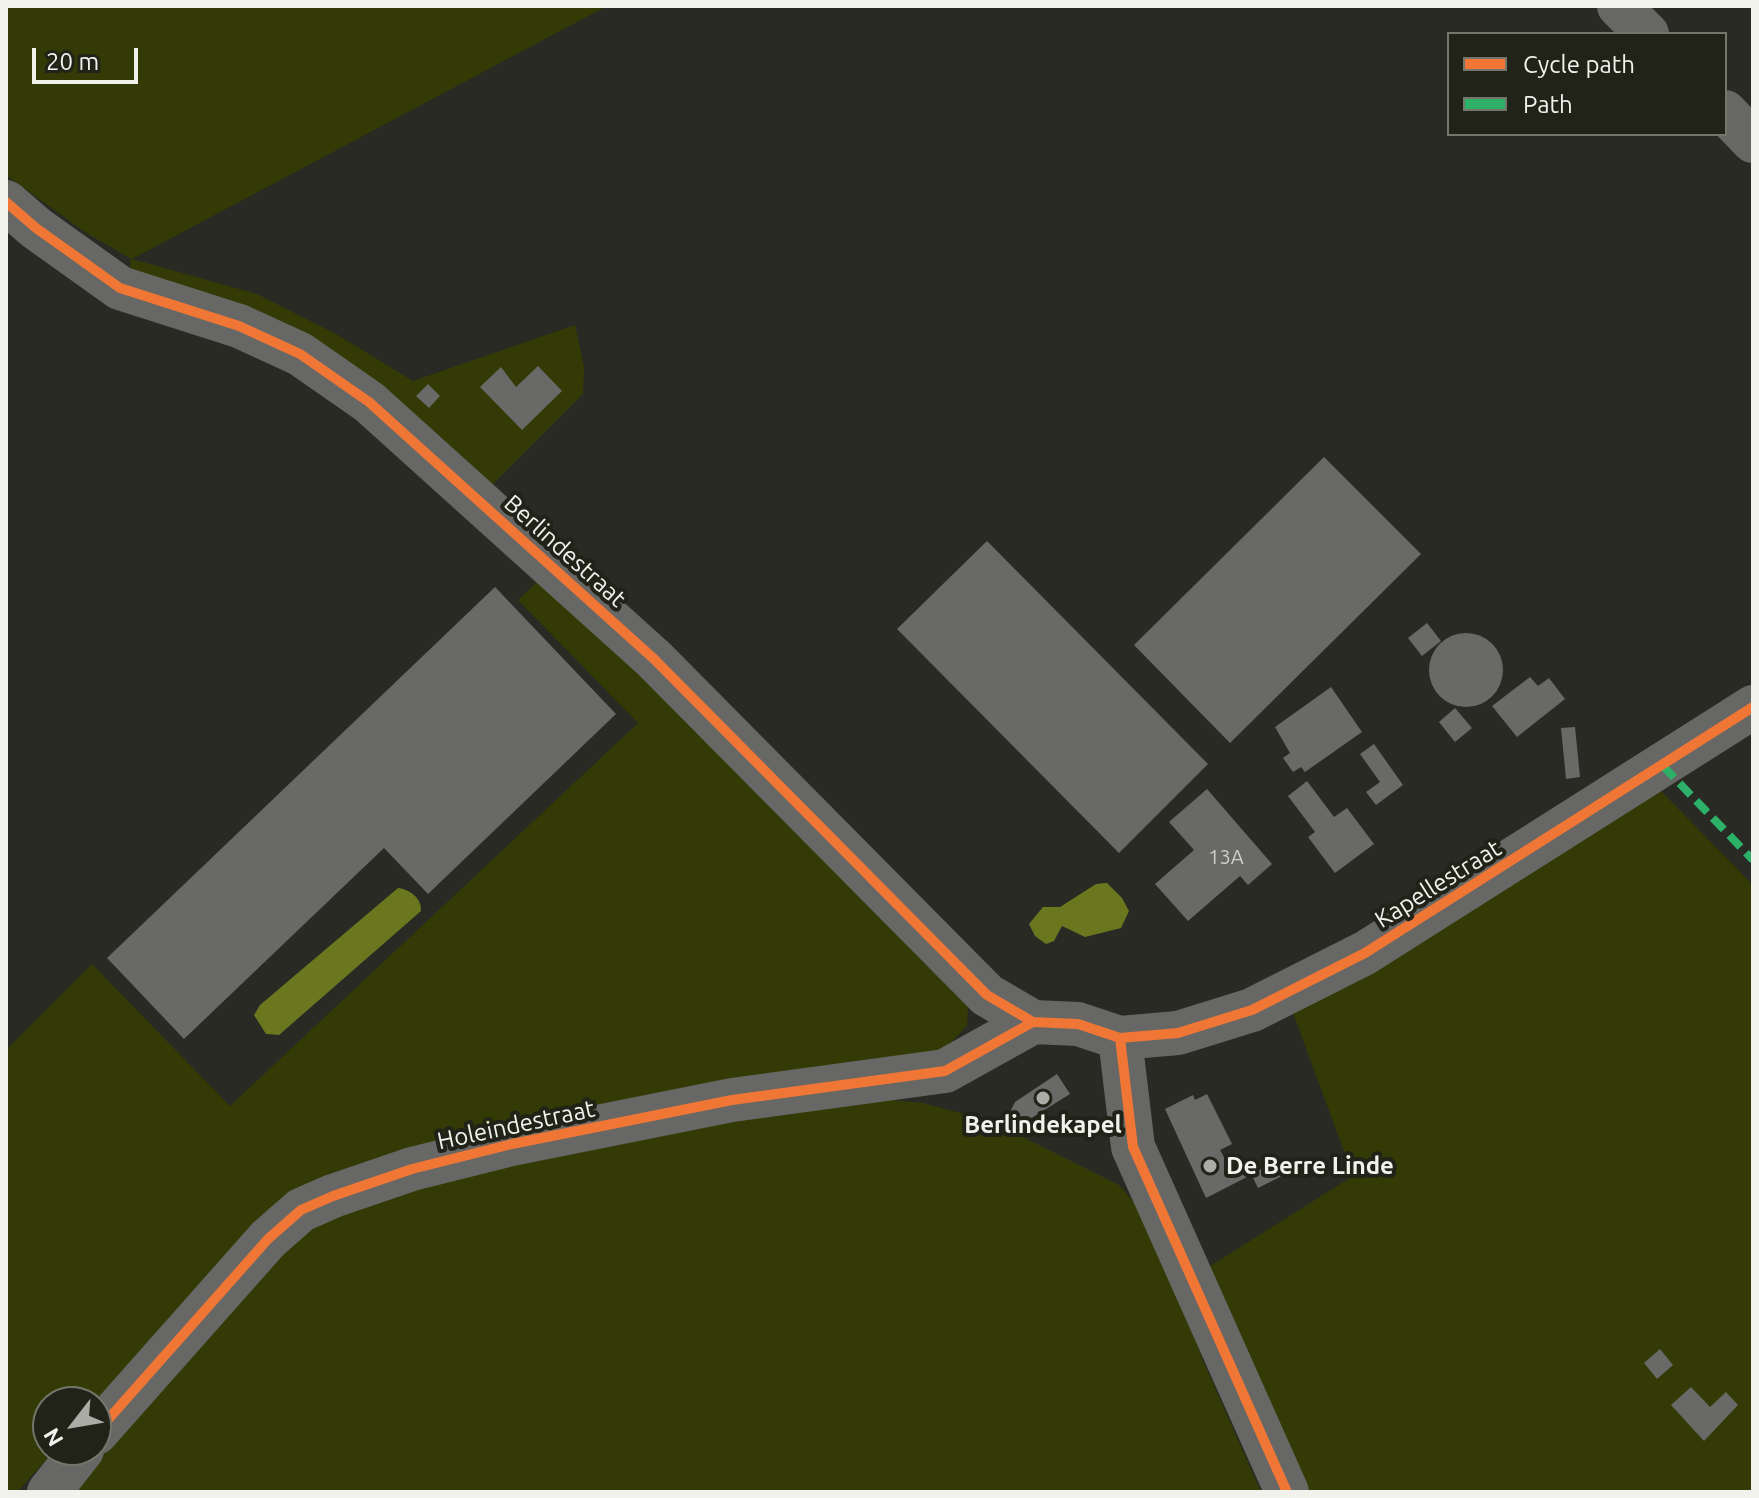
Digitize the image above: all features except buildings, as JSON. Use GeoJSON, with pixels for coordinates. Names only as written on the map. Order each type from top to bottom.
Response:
{"type":"FeatureCollection","features":[{"type":"Feature","properties":{"kind":"street"},"geometry":{"type":"LineString","coordinates":[[1619,6],[1645,32]]}},
{"type":"Feature","properties":{"kind":"street"},"geometry":{"type":"LineString","coordinates":[[1727,114],[1753,141]]}},
{"type":"Feature","properties":{"kind":"street","name":"Berlindestraat"},"geometry":{"type":"LineString","coordinates":[[6,202],[36,228],[120,288],[239,326],[300,354],[369,402],[654,659],[987,995],[1033,1022]]}},
{"type":"Feature","properties":{"kind":"street","name":"Kapellestraat"},"geometry":{"type":"LineString","coordinates":[[1033,1022],[1078,1024],[1120,1038],[1178,1033],[1252,1010],[1365,953],[1753,707]]}},
{"type":"Feature","properties":{"kind":"street","name":"Holeindestraat"},"geometry":{"type":"LineString","coordinates":[[112,1415],[268,1239],[301,1210],[412,1169],[512,1144],[732,1100],[945,1071],[1033,1022]]}},
{"type":"Feature","properties":{"kind":"street"},"geometry":{"type":"LineString","coordinates":[[1120,1038],[1133,1147],[1287,1492]]}},
{"type":"Feature","properties":{"kind":"street"},"geometry":{"type":"LineString","coordinates":[[49,1492],[69,1466]]}},
{"type":"Feature","properties":{"kind":"shaded area"},"geometry":{"type":"Polygon","coordinates":[[[6,6],[607,6],[132,259],[257,294],[336,334],[413,381],[575,325],[584,367],[583,394],[492,485],[130,275],[131,259],[85,232],[6,175],[6,6]]]}},
{"type":"Feature","properties":{"kind":"shaded area"},"geometry":{"type":"Polygon","coordinates":[[[545,574],[968,1007],[967,1026],[942,1052],[316,1187],[112,1386],[32,1386],[32,1466],[41,1466],[17,1492],[6,1492],[6,1050],[92,964],[230,1106],[638,723],[518,600],[545,574]]]}},
{"type":"Feature","properties":{"kind":"shaded area"},"geometry":{"type":"Polygon","coordinates":[[[1659,789],[1753,885],[1753,1492],[1308,1492],[1207,1268],[1353,1176],[1292,1010],[1659,789]]]}},
{"type":"Feature","properties":{"kind":"shaded area"},"geometry":{"type":"Polygon","coordinates":[[[1107,883],[1122,898],[1129,911],[1121,928],[1085,937],[1062,926],[1054,941],[1046,944],[1035,936],[1029,924],[1043,907],[1060,907],[1096,884],[1107,883]]]}},
{"type":"Feature","properties":{"kind":"shaded area"},"geometry":{"type":"Polygon","coordinates":[[[398,888],[414,895],[421,911],[279,1035],[266,1034],[254,1015],[260,1005],[398,888]]]}},
{"type":"Feature","properties":{"kind":"shaded area"},"geometry":{"type":"Polygon","coordinates":[[[868,1098],[923,1103],[991,1121],[1119,1185],[1148,1218],[1204,1363],[1261,1492],[66,1492],[90,1466],[112,1466],[112,1442],[302,1234],[356,1205],[545,1151],[868,1098]]]}},
{"type":"Feature","properties":{"kind":"marked path"},"geometry":{"type":"LineString","coordinates":[[1663,766],[1753,860]]}},
{"type":"Feature","properties":{"kind":"cycle path"},"geometry":{"type":"LineString","coordinates":[[6,202],[36,228],[120,288],[239,326],[300,354],[369,402],[654,659],[987,995],[1033,1022],[1078,1024],[1120,1038],[1178,1033],[1252,1010],[1365,953],[1753,707]]}},
{"type":"Feature","properties":{"kind":"cycle path"},"geometry":{"type":"LineString","coordinates":[[112,1415],[268,1239],[301,1210],[333,1196],[412,1169],[512,1144],[732,1100],[945,1071],[1033,1022]]}},
{"type":"Feature","properties":{"kind":"cycle path"},"geometry":{"type":"LineString","coordinates":[[1120,1038],[1133,1147],[1287,1492]]}},
{"type":"Feature","properties":{"kind":"place","name":"Berlindekapel"},"geometry":{"type":"Point","coordinates":[1043,1098]}},
{"type":"Feature","properties":{"kind":"place","name":"De Berre Linde"},"geometry":{"type":"Point","coordinates":[1210,1166]}}]}
